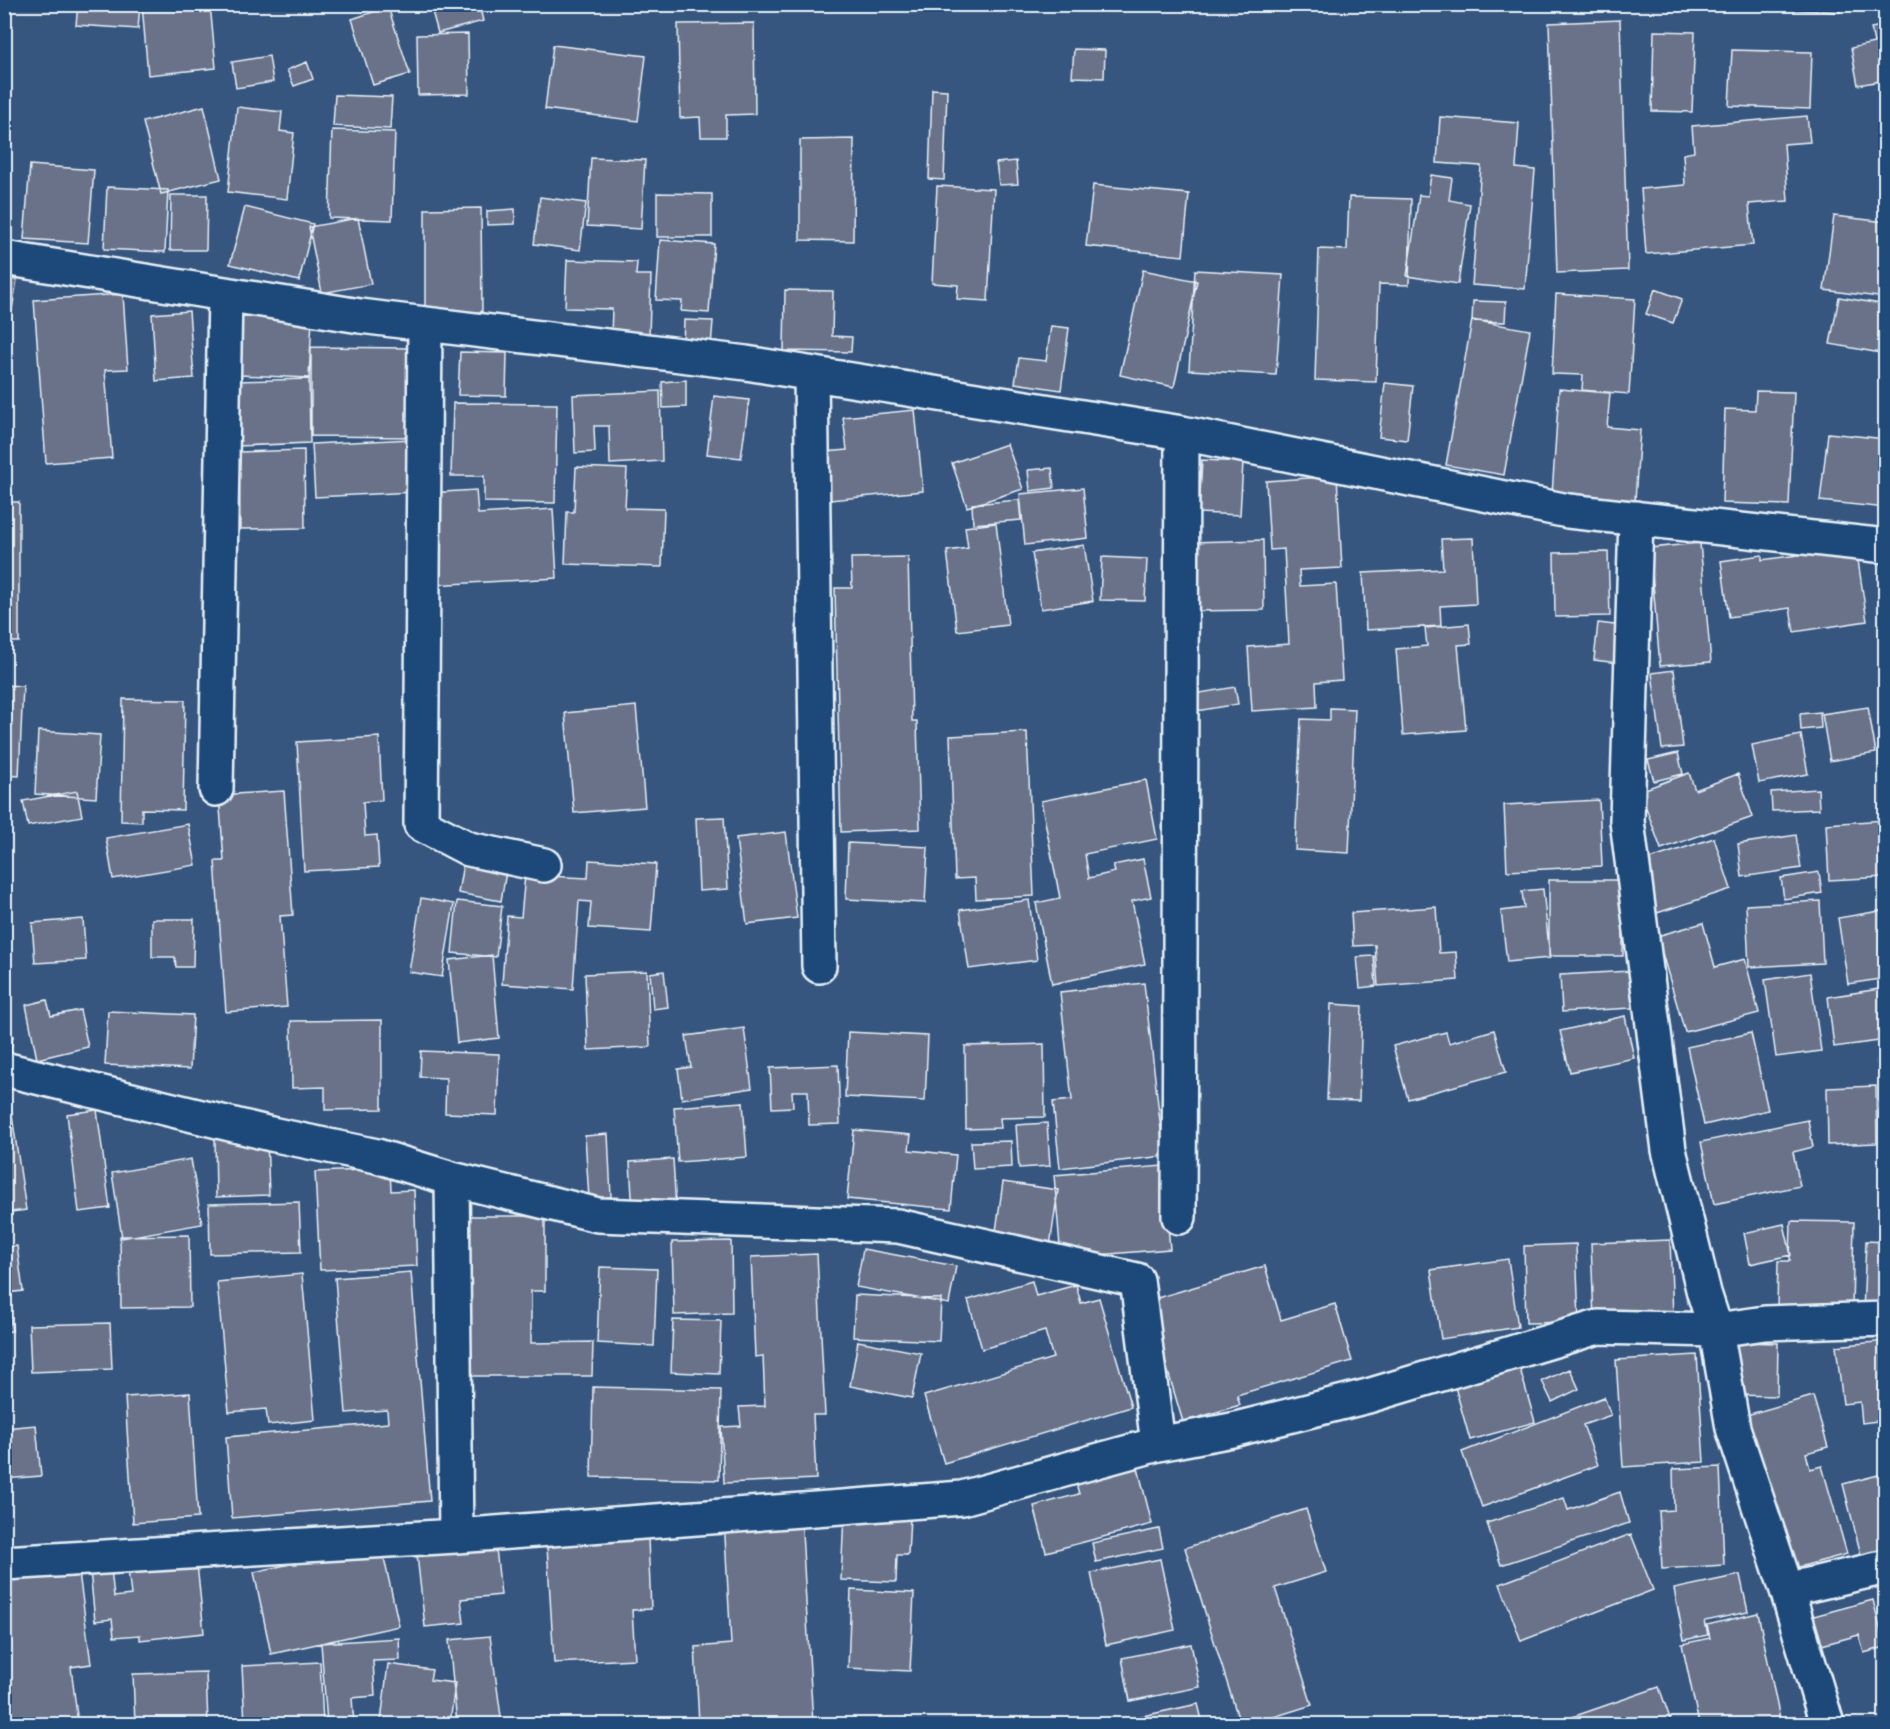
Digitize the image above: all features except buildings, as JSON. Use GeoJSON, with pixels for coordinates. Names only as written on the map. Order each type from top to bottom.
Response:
{"type":"FeatureCollection","features":[{"type":"Feature","properties":{"kind":"street"},"geometry":{"type":"LineString","coordinates":[[4,258],[425,324],[746,363],[1182,433],[1568,511],[1886,546]]}},
{"type":"Feature","properties":{"kind":"street"},"geometry":{"type":"LineString","coordinates":[[216,789],[225,294]]}},
{"type":"Feature","properties":{"kind":"street"},"geometry":{"type":"LineString","coordinates":[[425,324],[421,824],[469,849],[544,865]]}},
{"type":"Feature","properties":{"kind":"street"},"geometry":{"type":"LineString","coordinates":[[811,374],[819,966]]}},
{"type":"Feature","properties":{"kind":"street"},"geometry":{"type":"LineString","coordinates":[[1179,1218],[1182,433]]}},
{"type":"Feature","properties":{"kind":"street"},"geometry":{"type":"LineString","coordinates":[[1636,518],[1627,821],[1670,1150],[1716,1330],[1733,1428],[1787,1590],[1827,1725]]}},
{"type":"Feature","properties":{"kind":"street"},"geometry":{"type":"LineString","coordinates":[[4,1069],[271,1134],[377,1156],[452,1179],[598,1215],[898,1226],[1137,1280],[1158,1444]]}},
{"type":"Feature","properties":{"kind":"street"},"geometry":{"type":"LineString","coordinates":[[452,1179],[456,1536]]}},
{"type":"Feature","properties":{"kind":"street"},"geometry":{"type":"LineString","coordinates":[[4,1563],[456,1536],[962,1498],[1158,1444],[1232,1430],[1368,1396],[1598,1327],[1716,1330],[1765,1323],[1886,1319]]}},
{"type":"Feature","properties":{"kind":"street"},"geometry":{"type":"LineString","coordinates":[[1787,1590],[1886,1567]]}}]}
